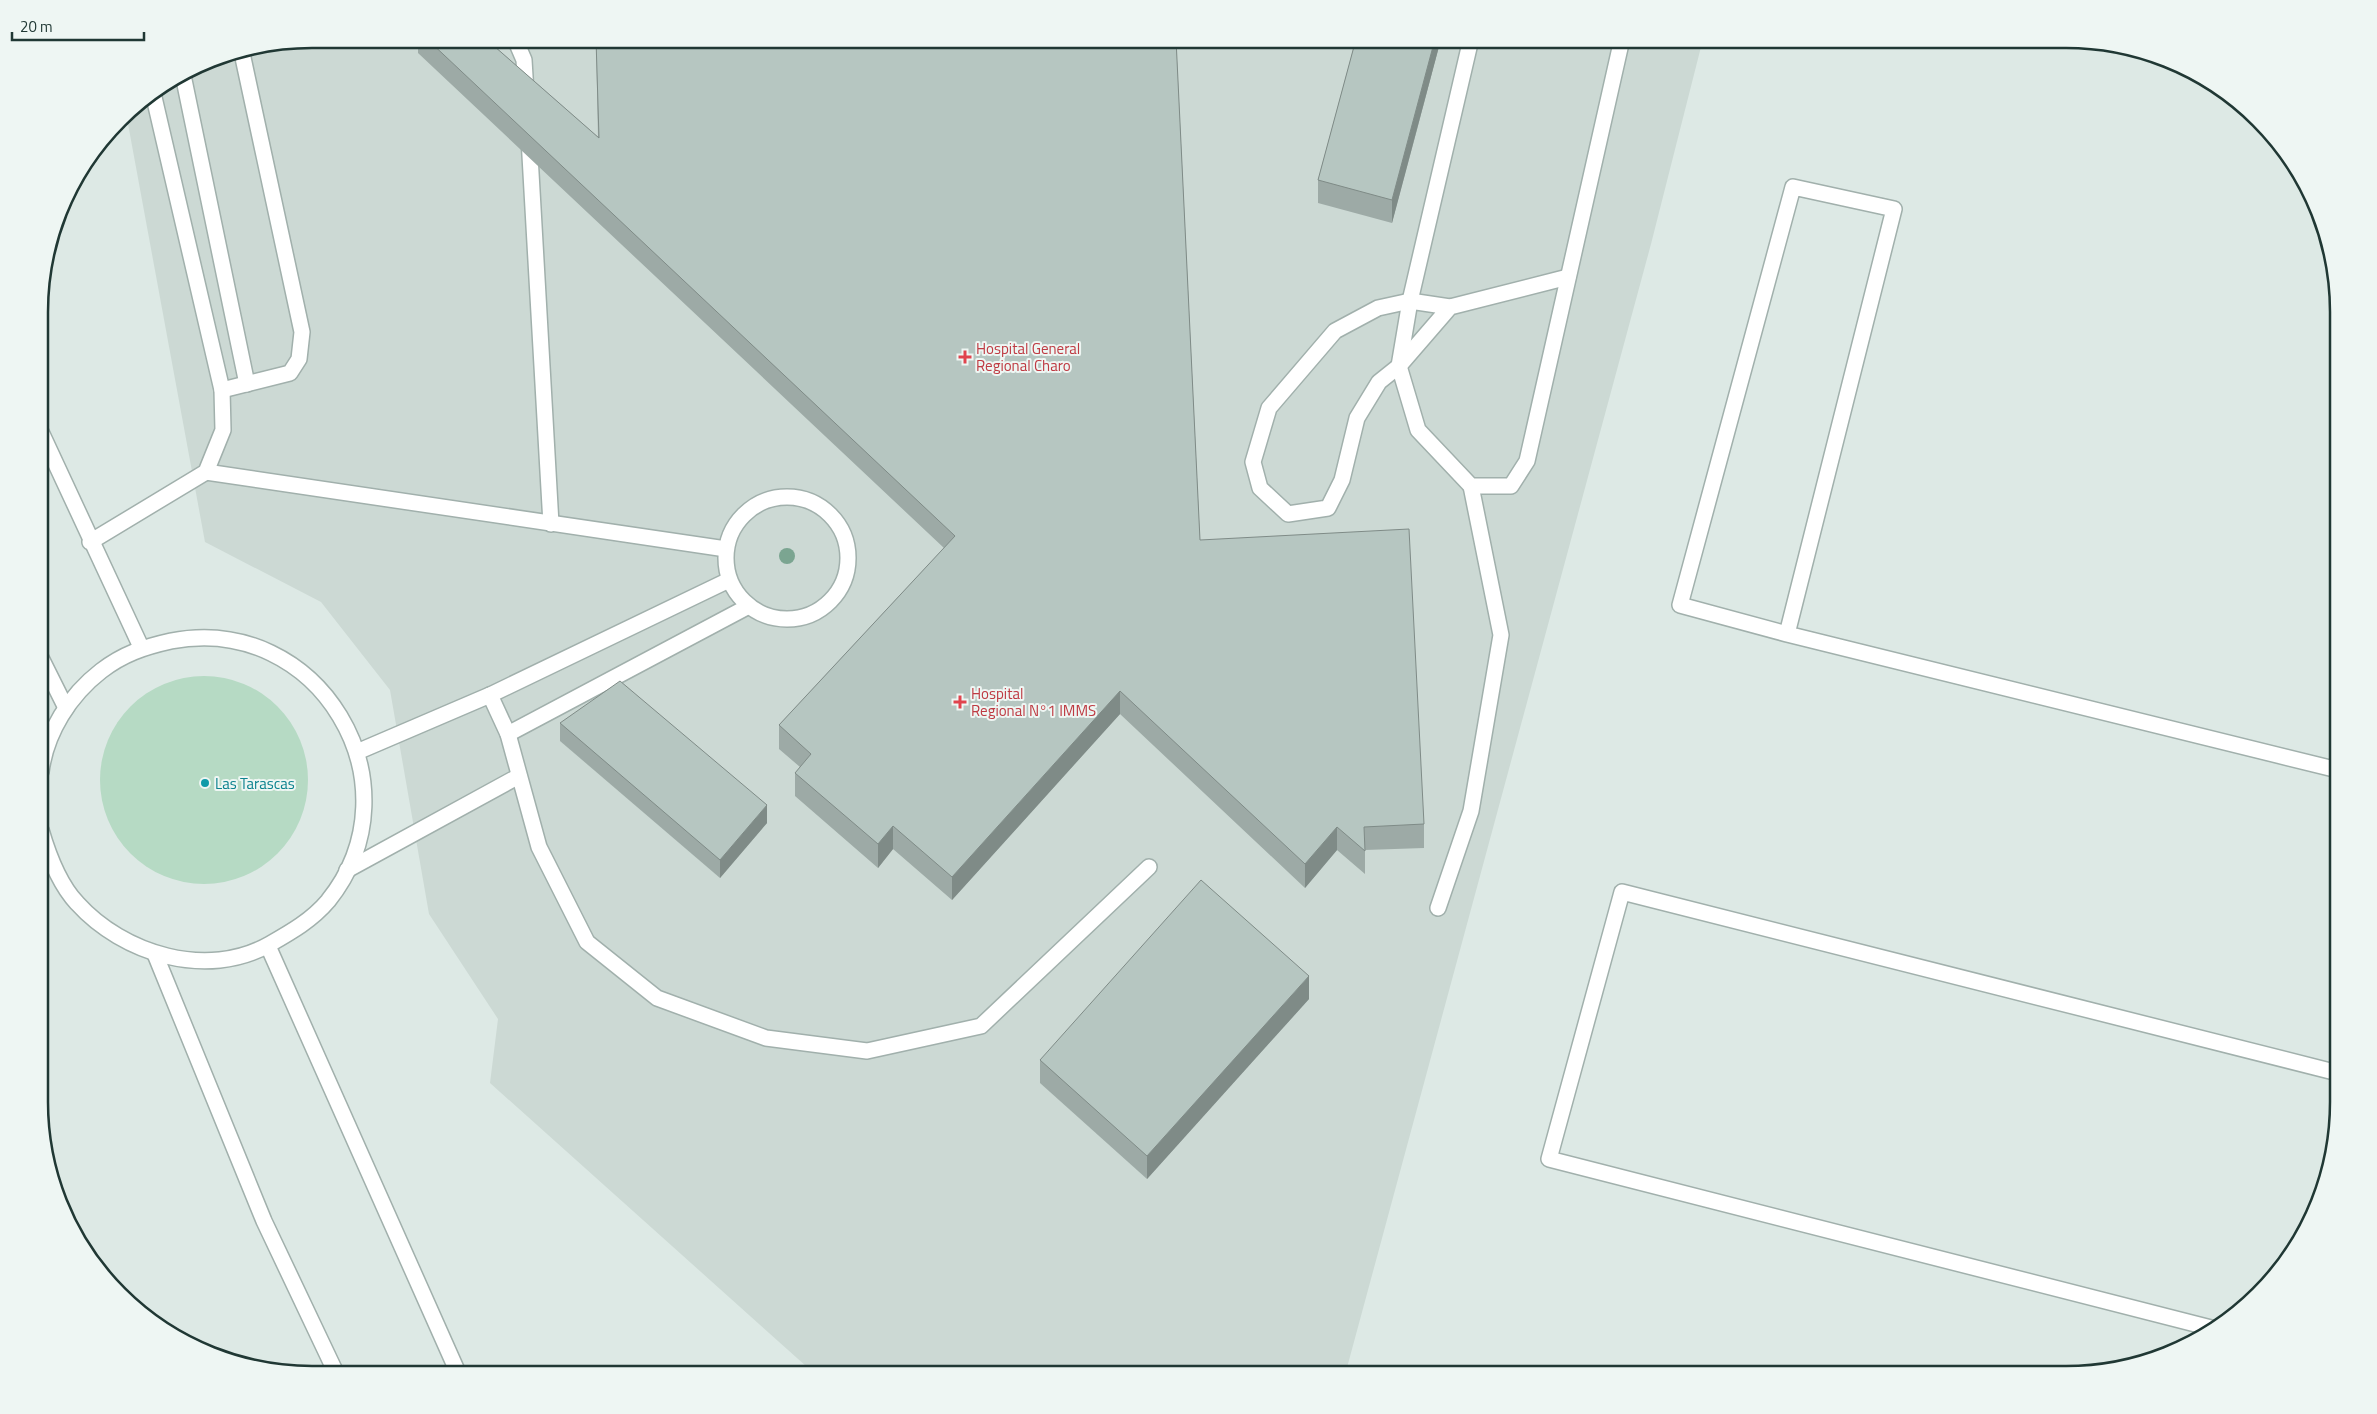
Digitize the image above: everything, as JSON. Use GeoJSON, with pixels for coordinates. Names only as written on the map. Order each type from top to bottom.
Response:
{"type":"FeatureCollection","features":[{"type":"Feature","properties":{"kind":"street"},"geometry":{"type":"LineString","coordinates":[[519,48],[524,60],[528,114],[551,524]]}},
{"type":"Feature","properties":{"kind":"street"},"geometry":{"type":"LineString","coordinates":[[1438,908],[1471,811],[1501,635],[1471,486],[1418,430],[1400,366],[1410,301],[1469,48]]}},
{"type":"Feature","properties":{"kind":"street"},"geometry":{"type":"LineString","coordinates":[[1471,486],[1511,486],[1527,461],[1620,48]]}},
{"type":"Feature","properties":{"kind":"street"},"geometry":{"type":"LineString","coordinates":[[222,390],[290,373],[299,359],[302,332],[243,56]]}},
{"type":"Feature","properties":{"kind":"street"},"geometry":{"type":"LineString","coordinates":[[184,80],[246,384]]}},
{"type":"Feature","properties":{"kind":"street"},"geometry":{"type":"LineString","coordinates":[[90,542],[206,472],[223,430],[222,390],[155,99]]}},
{"type":"Feature","properties":{"kind":"street"},"geometry":{"type":"LineString","coordinates":[[1787,634],[1894,209],[1793,187],[1680,605],[1787,634],[2330,768]]}},
{"type":"Feature","properties":{"kind":"street"},"geometry":{"type":"LineString","coordinates":[[1450,307],[1400,366],[1379,382],[1357,418],[1342,480],[1328,508],[1288,514],[1260,488],[1253,462],[1269,408],[1335,331],[1378,308],[1410,301],[1450,307],[1568,277]]}},
{"type":"Feature","properties":{"kind":"street"},"geometry":{"type":"LineString","coordinates":[[48,448],[90,542],[141,647]]}},
{"type":"Feature","properties":{"kind":"street"},"geometry":{"type":"LineString","coordinates":[[206,472],[726,549]]}},
{"type":"Feature","properties":{"kind":"street"},"geometry":{"type":"LineString","coordinates":[[780,496],[800,497],[819,505],[834,518],[844,535],[849,554],[847,575],[838,593],[824,607],[806,616],[786,620],[766,616],[748,606],[737,594],[729,580],[725,565],[726,549],[731,530],[744,514],[761,502],[780,496]]}},
{"type":"Feature","properties":{"kind":"street"},"geometry":{"type":"LineString","coordinates":[[357,752],[490,695],[729,580]]}},
{"type":"Feature","properties":{"kind":"street"},"geometry":{"type":"LineString","coordinates":[[508,734],[748,606]]}},
{"type":"Feature","properties":{"kind":"street"},"geometry":{"type":"LineString","coordinates":[[48,748],[53,730],[66,708],[89,680],[112,662],[141,647],[193,637],[223,638],[250,644],[276,654],[306,675],[332,703],[347,726],[357,752],[363,780],[364,809],[360,836],[347,870],[328,901],[304,924],[268,946],[250,954],[220,959],[190,960],[155,954],[118,938],[76,903],[48,863]]}},
{"type":"Feature","properties":{"kind":"street"},"geometry":{"type":"LineString","coordinates":[[48,672],[66,708]]}},
{"type":"Feature","properties":{"kind":"street"},"geometry":{"type":"LineString","coordinates":[[490,695],[508,734],[539,847],[586,942],[657,998],[766,1038],[867,1051],[981,1026],[1149,867]]}},
{"type":"Feature","properties":{"kind":"street"},"geometry":{"type":"LineString","coordinates":[[347,870],[519,776]]}},
{"type":"Feature","properties":{"kind":"street"},"geometry":{"type":"LineString","coordinates":[[2205,1326],[1549,1159],[1622,892],[2330,1071]]}},
{"type":"Feature","properties":{"kind":"street"},"geometry":{"type":"LineString","coordinates":[[268,946],[455,1366]]}},
{"type":"Feature","properties":{"kind":"street"},"geometry":{"type":"LineString","coordinates":[[155,954],[264,1221],[333,1366]]}},
{"type":"Feature","properties":{"kind":"shaded area","name":"Hospital Regional N°1 IMMS"},"geometry":{"type":"Polygon","coordinates":[[[294,48],[1701,48],[1651,244],[1347,1366],[806,1366],[490,1083],[498,1019],[429,914],[390,690],[321,602],[205,542],[128,122],[151,102],[179,83],[227,61],[243,56],[294,48]]]}},
{"type":"Feature","properties":{"kind":"green space"},"geometry":{"type":"Polygon","coordinates":[[[194,676],[214,676],[244,683],[262,693],[278,706],[291,722],[301,740],[308,770],[308,790],[301,820],[291,838],[278,854],[262,867],[244,877],[214,884],[194,884],[164,877],[138,861],[123,846],[107,820],[100,790],[100,770],[107,740],[123,714],[138,699],[164,683],[194,676]]]}},
{"type":"Feature","properties":{"kind":"building","name":"Hospital General Regional Charo"},"geometry":{"type":"Polygon","coordinates":[[[437,48],[496,48],[599,138],[596,48],[1176,48],[1200,540],[1409,529],[1424,824],[1364,827],[1365,851],[1337,827],[1305,864],[1120,691],[952,877],[893,826],[878,844],[795,773],[811,754],[779,725],[955,536],[437,48]]]}},
{"type":"Feature","properties":{"kind":"building"},"geometry":{"type":"Polygon","coordinates":[[[1354,48],[1433,48],[1392,200],[1318,180],[1354,48]]]}},
{"type":"Feature","properties":{"kind":"building"},"geometry":{"type":"Polygon","coordinates":[[[620,681],[767,805],[720,860],[560,723],[620,681]]]}},
{"type":"Feature","properties":{"kind":"building"},"geometry":{"type":"Polygon","coordinates":[[[1201,880],[1309,976],[1147,1156],[1040,1060],[1201,880]]]}},
{"type":"Feature","properties":{"kind":"place","name":"Hospital General Regional Charo"},"geometry":{"type":"Point","coordinates":[965,357]}},
{"type":"Feature","properties":{"kind":"place","name":"Hospital Regional N°1 IMMS"},"geometry":{"type":"Point","coordinates":[960,702]}},
{"type":"Feature","properties":{"kind":"place","name":"Las Tarascas"},"geometry":{"type":"Point","coordinates":[205,783]}}]}
